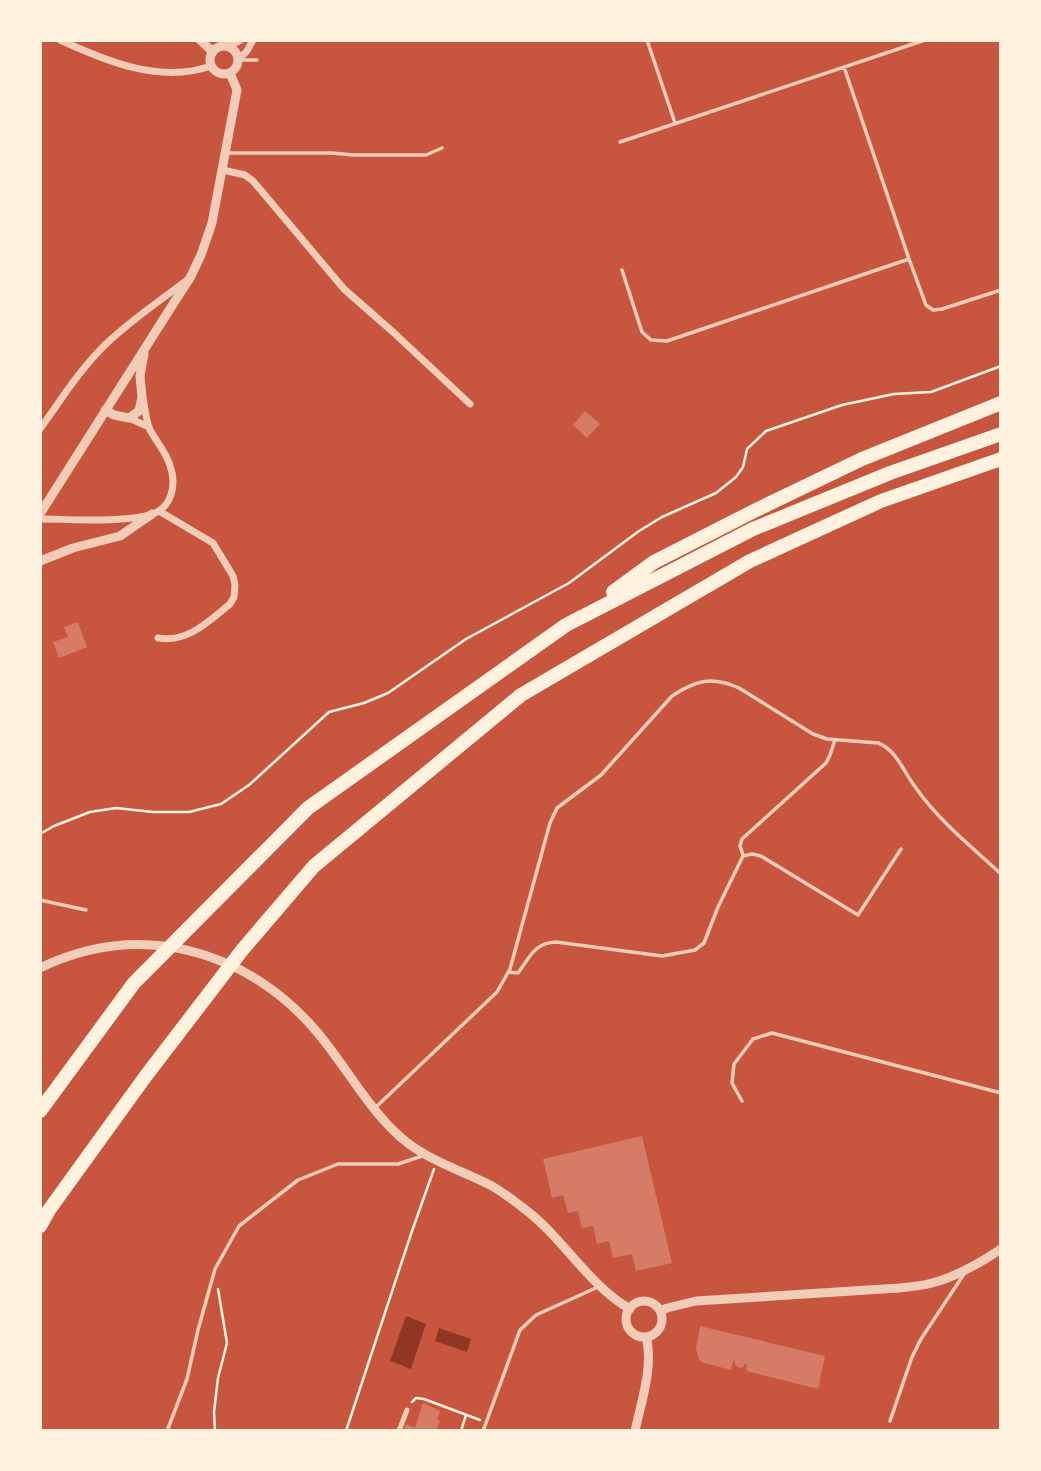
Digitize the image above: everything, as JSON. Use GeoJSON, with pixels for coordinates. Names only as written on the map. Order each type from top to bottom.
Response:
{"type":"FeatureCollection","features":[{"type":"Feature","properties":{"kind":"highway"},"geometry":{"type":"LineString","coordinates":[[40,1111],[134,983],[308,808],[654,562],[862,459],[1001,402]]}},
{"type":"Feature","properties":{"kind":"highway"},"geometry":{"type":"LineString","coordinates":[[566,625],[753,529],[890,473],[1001,434]]}},
{"type":"Feature","properties":{"kind":"highway"},"geometry":{"type":"LineString","coordinates":[[40,1226],[145,1077],[243,949],[314,866],[521,695],[750,561],[881,501],[1001,459]]}},
{"type":"Feature","properties":{"kind":"street"},"geometry":{"type":"LineString","coordinates":[[60,40],[94,56],[128,67],[159,72],[190,72],[211,66]]}},
{"type":"Feature","properties":{"kind":"street"},"geometry":{"type":"LineString","coordinates":[[200,40],[213,52]]}},
{"type":"Feature","properties":{"kind":"street"},"geometry":{"type":"LineString","coordinates":[[241,40],[228,47],[217,48],[213,52],[211,66],[219,73],[230,73],[253,40]]}},
{"type":"Feature","properties":{"kind":"street"},"geometry":{"type":"LineString","coordinates":[[228,47],[233,50],[238,60]]}},
{"type":"Feature","properties":{"kind":"street"},"geometry":{"type":"LineString","coordinates":[[158,639],[177,639],[195,632],[230,604],[234,597],[233,576],[213,543],[156,512],[128,519],[42,513],[190,278],[201,255],[212,223],[237,90],[230,73]]}},
{"type":"Feature","properties":{"kind":"street"},"geometry":{"type":"LineString","coordinates":[[223,170],[245,175],[253,181],[344,289],[470,404]]}},
{"type":"Feature","properties":{"kind":"street"},"geometry":{"type":"LineString","coordinates":[[40,429],[105,345],[190,278]]}},
{"type":"Feature","properties":{"kind":"street"},"geometry":{"type":"LineString","coordinates":[[40,561],[74,548],[120,536],[169,502],[172,472],[168,459],[149,427],[142,393],[140,376],[145,349]]}},
{"type":"Feature","properties":{"kind":"street"},"geometry":{"type":"LineString","coordinates":[[126,379],[136,382],[142,393],[139,411],[129,418]]}},
{"type":"Feature","properties":{"kind":"street"},"geometry":{"type":"LineString","coordinates":[[105,410],[149,427]]}},
{"type":"Feature","properties":{"kind":"street"},"geometry":{"type":"LineString","coordinates":[[40,968],[59,959],[96,949],[135,944],[198,953],[251,975],[289,1003],[317,1032],[397,1135],[424,1155],[494,1187],[525,1209],[600,1286],[630,1309]]}},
{"type":"Feature","properties":{"kind":"street"},"geometry":{"type":"LineString","coordinates":[[660,1311],[696,1301],[899,1288],[930,1283],[967,1269],[1001,1249]]}},
{"type":"Feature","properties":{"kind":"street"},"geometry":{"type":"LineString","coordinates":[[638,1302],[653,1303],[660,1311],[660,1328],[656,1333],[646,1337],[635,1334],[627,1325],[627,1314],[638,1302]]}},
{"type":"Feature","properties":{"kind":"street"},"geometry":{"type":"LineString","coordinates":[[635,1431],[647,1368],[646,1337]]}},
{"type":"Feature","properties":{"kind":"street"},"geometry":{"type":"LineString","coordinates":[[399,1431],[407,1410]]}},
{"type":"Feature","properties":{"kind":"lane"},"geometry":{"type":"LineString","coordinates":[[647,40],[675,124]]}},
{"type":"Feature","properties":{"kind":"lane"},"geometry":{"type":"LineString","coordinates":[[620,142],[925,40]]}},
{"type":"Feature","properties":{"kind":"lane"},"geometry":{"type":"LineString","coordinates":[[238,60],[257,60]]}},
{"type":"Feature","properties":{"kind":"lane"},"geometry":{"type":"LineString","coordinates":[[844,67],[926,305],[933,310],[942,309],[1001,290]]}},
{"type":"Feature","properties":{"kind":"lane"},"geometry":{"type":"LineString","coordinates":[[226,153],[426,155],[442,148]]}},
{"type":"Feature","properties":{"kind":"lane"},"geometry":{"type":"LineString","coordinates":[[622,270],[642,332],[651,340],[667,341],[909,259]]}},
{"type":"Feature","properties":{"kind":"lane"},"geometry":{"type":"LineString","coordinates":[[374,1108],[496,992],[508,972],[550,823],[557,808],[601,775],[672,696],[686,687],[700,682],[727,683],[813,734],[835,740],[886,746],[916,789],[940,816],[1001,874]]}},
{"type":"Feature","properties":{"kind":"lane"},"geometry":{"type":"LineString","coordinates":[[508,972],[518,973],[544,943],[556,942],[662,956],[695,950],[704,943],[718,906],[743,856],[740,846],[743,839],[826,762],[835,740]]}},
{"type":"Feature","properties":{"kind":"lane"},"geometry":{"type":"LineString","coordinates":[[743,856],[752,853],[761,856],[858,915],[901,849]]}},
{"type":"Feature","properties":{"kind":"lane"},"geometry":{"type":"LineString","coordinates":[[40,900],[86,910]]}},
{"type":"Feature","properties":{"kind":"lane"},"geometry":{"type":"LineString","coordinates":[[742,1101],[732,1083],[734,1064],[753,1039],[772,1033],[1001,1093]]}},
{"type":"Feature","properties":{"kind":"lane"},"geometry":{"type":"LineString","coordinates":[[167,1431],[187,1379],[215,1269],[239,1226],[298,1180],[338,1164],[398,1164],[424,1155]]}},
{"type":"Feature","properties":{"kind":"lane"},"geometry":{"type":"LineString","coordinates":[[890,1421],[921,1339],[967,1269]]}},
{"type":"Feature","properties":{"kind":"lane"},"geometry":{"type":"LineString","coordinates":[[483,1431],[520,1330],[536,1315],[600,1286]]}},
{"type":"Feature","properties":{"kind":"path"},"geometry":{"type":"LineString","coordinates":[[40,834],[90,812],[116,808],[153,812],[190,811],[221,804],[249,785],[329,712],[364,703],[388,693],[466,639],[569,583],[639,531],[662,517],[716,493],[736,477],[743,467],[747,449],[766,431],[842,405],[894,394],[931,392],[1001,366]]}},
{"type":"Feature","properties":{"kind":"path"},"geometry":{"type":"LineString","coordinates":[[346,1431],[437,1161]]}},
{"type":"Feature","properties":{"kind":"path"},"geometry":{"type":"LineString","coordinates":[[215,1269],[227,1343],[218,1378],[215,1431]]}},
{"type":"Feature","properties":{"kind":"path"},"geometry":{"type":"LineString","coordinates":[[407,1410],[416,1398],[486,1422]]}},
{"type":"Feature","properties":{"kind":"path"},"geometry":{"type":"LineString","coordinates":[[461,1431],[466,1415]]}},
{"type":"Feature","properties":{"kind":"shaded area"},"geometry":{"type":"Polygon","coordinates":[[[406,1316],[426,1324],[411,1369],[390,1361],[406,1316]]]}},
{"type":"Feature","properties":{"kind":"shaded area"},"geometry":{"type":"Polygon","coordinates":[[[439,1328],[471,1339],[467,1352],[435,1341],[439,1328]]]}},
{"type":"Feature","properties":{"kind":"building"},"geometry":{"type":"Polygon","coordinates":[[[585,411],[600,424],[587,438],[573,425],[585,411]]]}},
{"type":"Feature","properties":{"kind":"building"},"geometry":{"type":"Polygon","coordinates":[[[78,622],[87,647],[59,658],[53,642],[68,637],[64,627],[78,622]]]}},
{"type":"Feature","properties":{"kind":"building"},"geometry":{"type":"Polygon","coordinates":[[[642,1136],[672,1263],[636,1271],[632,1254],[613,1258],[609,1241],[597,1244],[593,1226],[582,1228],[578,1211],[568,1213],[563,1195],[552,1198],[543,1159],[642,1136]]]}},
{"type":"Feature","properties":{"kind":"building"},"geometry":{"type":"Polygon","coordinates":[[[700,1326],[825,1356],[818,1389],[746,1371],[747,1364],[742,1368],[738,1367],[735,1361],[731,1370],[704,1363],[699,1360],[696,1349],[700,1326]]]}},
{"type":"Feature","properties":{"kind":"building"},"geometry":{"type":"Polygon","coordinates":[[[423,1403],[440,1411],[436,1431],[403,1431],[406,1424],[415,1428],[423,1403]]]}}]}
